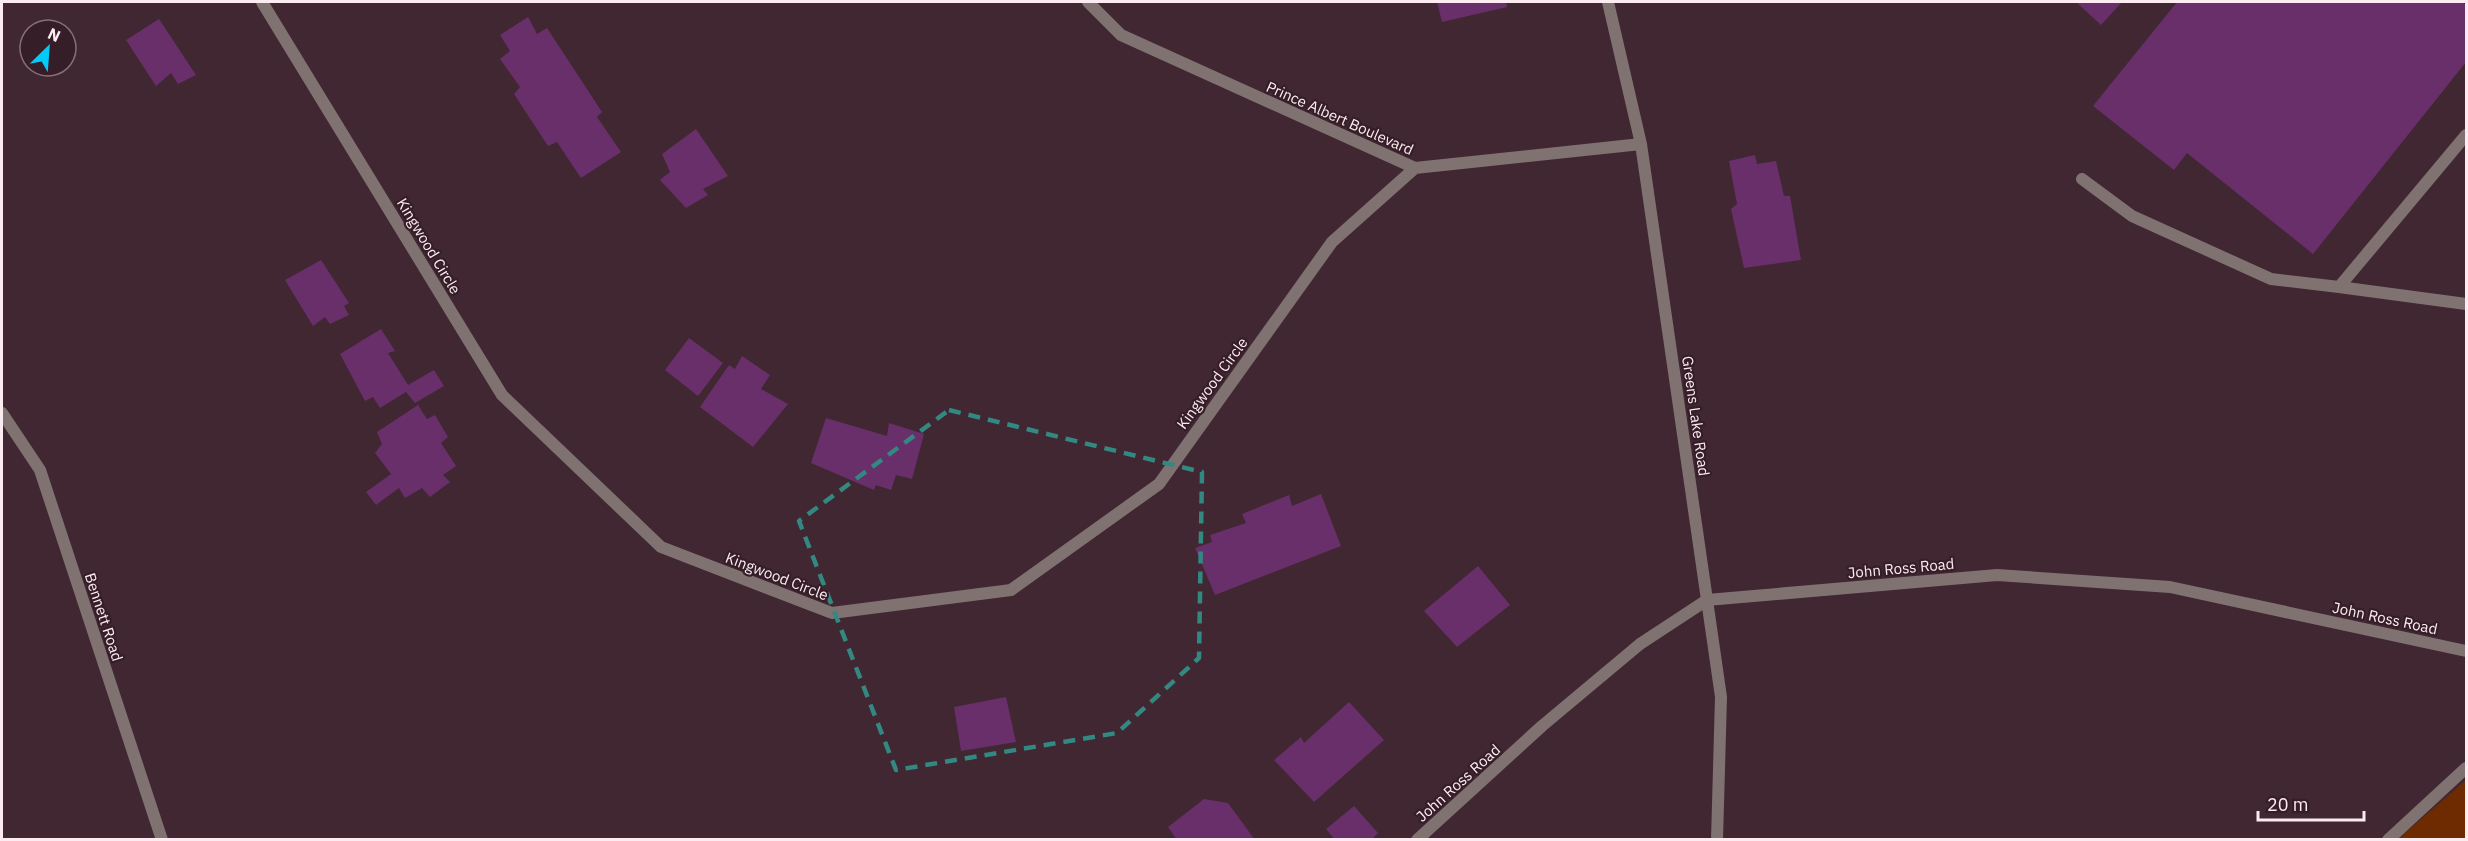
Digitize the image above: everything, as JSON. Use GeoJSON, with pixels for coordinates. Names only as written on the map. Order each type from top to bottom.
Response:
{"type":"FeatureCollection","features":[{"type":"Feature","properties":{"kind":"street","name":"Kingwood Circle"},"geometry":{"type":"LineString","coordinates":[[262,2],[502,395],[661,547],[832,613],[1011,590],[1159,484],[1332,242],[1415,168]]}},
{"type":"Feature","properties":{"kind":"street","name":"Prince Albert Boulevard"},"geometry":{"type":"LineString","coordinates":[[1088,2],[1121,35],[1415,168],[1641,144]]}},
{"type":"Feature","properties":{"kind":"street","name":"Greens Lake Road"},"geometry":{"type":"LineString","coordinates":[[1608,2],[1641,144],[1721,697],[1717,840]]}},
{"type":"Feature","properties":{"kind":"street"},"geometry":{"type":"LineString","coordinates":[[2338,286],[2466,135]]}},
{"type":"Feature","properties":{"kind":"street"},"geometry":{"type":"LineString","coordinates":[[2082,179],[2132,216],[2271,279],[2466,304]]}},
{"type":"Feature","properties":{"kind":"street","name":"Bennett Road"},"geometry":{"type":"LineString","coordinates":[[2,413],[40,470],[162,840]]}},
{"type":"Feature","properties":{"kind":"street","name":"John Ross Road"},"geometry":{"type":"LineString","coordinates":[[1417,840],[1542,726],[1640,644],[1707,600],[1996,575],[2170,587],[2466,651]]}},
{"type":"Feature","properties":{"kind":"street"},"geometry":{"type":"LineString","coordinates":[[2388,840],[2466,768]]}},
{"type":"Feature","properties":{"kind":"highlighted area"},"geometry":{"type":"Polygon","coordinates":[[[949,410],[1202,472],[1199,658],[1117,733],[896,770],[799,521],[949,410]]]}},
{"type":"Feature","properties":{"kind":"shaded area"},"geometry":{"type":"Polygon","coordinates":[[[2466,780],[2466,839],[2398,839],[2466,780]]]}},
{"type":"Feature","properties":{"kind":"building"},"geometry":{"type":"Polygon","coordinates":[[[1437,2],[1506,2],[1507,7],[1442,22],[1437,2]]]}},
{"type":"Feature","properties":{"kind":"building"},"geometry":{"type":"Polygon","coordinates":[[[2076,2],[2122,2],[2101,25],[2076,2]]]}},
{"type":"Feature","properties":{"kind":"building"},"geometry":{"type":"Polygon","coordinates":[[[2177,2],[2462,2],[2466,5],[2466,62],[2313,254],[2187,153],[2174,170],[2093,106],[2177,2]]]}},
{"type":"Feature","properties":{"kind":"building"},"geometry":{"type":"Polygon","coordinates":[[[528,17],[537,34],[547,28],[602,112],[597,117],[621,152],[581,178],[557,142],[548,146],[514,94],[520,87],[500,59],[510,51],[500,35],[528,17]]]}},
{"type":"Feature","properties":{"kind":"building"},"geometry":{"type":"Polygon","coordinates":[[[159,19],[196,75],[178,84],[171,73],[156,86],[126,40],[159,19]]]}},
{"type":"Feature","properties":{"kind":"building"},"geometry":{"type":"Polygon","coordinates":[[[696,129],[728,176],[703,189],[708,195],[686,208],[660,180],[670,172],[662,154],[696,129]]]}},
{"type":"Feature","properties":{"kind":"building"},"geometry":{"type":"Polygon","coordinates":[[[1755,155],[1757,164],[1776,161],[1784,196],[1790,196],[1801,260],[1744,268],[1731,209],[1737,204],[1729,161],[1755,155]]]}},
{"type":"Feature","properties":{"kind":"building"},"geometry":{"type":"Polygon","coordinates":[[[321,260],[349,303],[344,306],[349,315],[330,324],[325,317],[313,326],[285,280],[321,260]]]}},
{"type":"Feature","properties":{"kind":"building"},"geometry":{"type":"Polygon","coordinates":[[[381,329],[395,351],[388,353],[408,385],[434,370],[444,386],[415,403],[406,392],[380,408],[373,397],[365,401],[340,354],[381,329]]]}},
{"type":"Feature","properties":{"kind":"building"},"geometry":{"type":"Polygon","coordinates":[[[689,338],[723,363],[698,396],[665,370],[689,338]]]}},
{"type":"Feature","properties":{"kind":"building"},"geometry":{"type":"Polygon","coordinates":[[[742,356],[770,375],[761,389],[788,404],[753,447],[700,407],[729,365],[735,369],[742,356]]]}},
{"type":"Feature","properties":{"kind":"building"},"geometry":{"type":"Polygon","coordinates":[[[418,405],[427,419],[435,415],[448,437],[441,443],[456,466],[443,475],[450,482],[430,497],[422,488],[405,498],[399,488],[376,505],[366,492],[391,474],[375,453],[382,444],[377,432],[418,405]]]}},
{"type":"Feature","properties":{"kind":"building"},"geometry":{"type":"Polygon","coordinates":[[[826,418],[887,436],[889,423],[924,434],[912,479],[896,475],[891,490],[876,485],[874,490],[811,463],[826,418]]]}},
{"type":"Feature","properties":{"kind":"building"},"geometry":{"type":"Polygon","coordinates":[[[1321,494],[1341,546],[1215,595],[1195,548],[1212,542],[1210,535],[1246,523],[1242,514],[1289,495],[1292,506],[1321,494]]]}},
{"type":"Feature","properties":{"kind":"building"},"geometry":{"type":"Polygon","coordinates":[[[1478,566],[1510,605],[1457,647],[1424,611],[1478,566]]]}},
{"type":"Feature","properties":{"kind":"building"},"geometry":{"type":"Polygon","coordinates":[[[1006,697],[1016,742],[961,751],[954,707],[1006,697]]]}},
{"type":"Feature","properties":{"kind":"building"},"geometry":{"type":"Polygon","coordinates":[[[1349,702],[1384,740],[1314,802],[1274,760],[1301,737],[1304,743],[1349,702]]]}},
{"type":"Feature","properties":{"kind":"building"},"geometry":{"type":"Polygon","coordinates":[[[1204,799],[1228,803],[1255,840],[1177,840],[1168,827],[1204,799]]]}},
{"type":"Feature","properties":{"kind":"building"},"geometry":{"type":"Polygon","coordinates":[[[1354,806],[1378,833],[1371,840],[1335,840],[1326,829],[1354,806]]]}}]}
